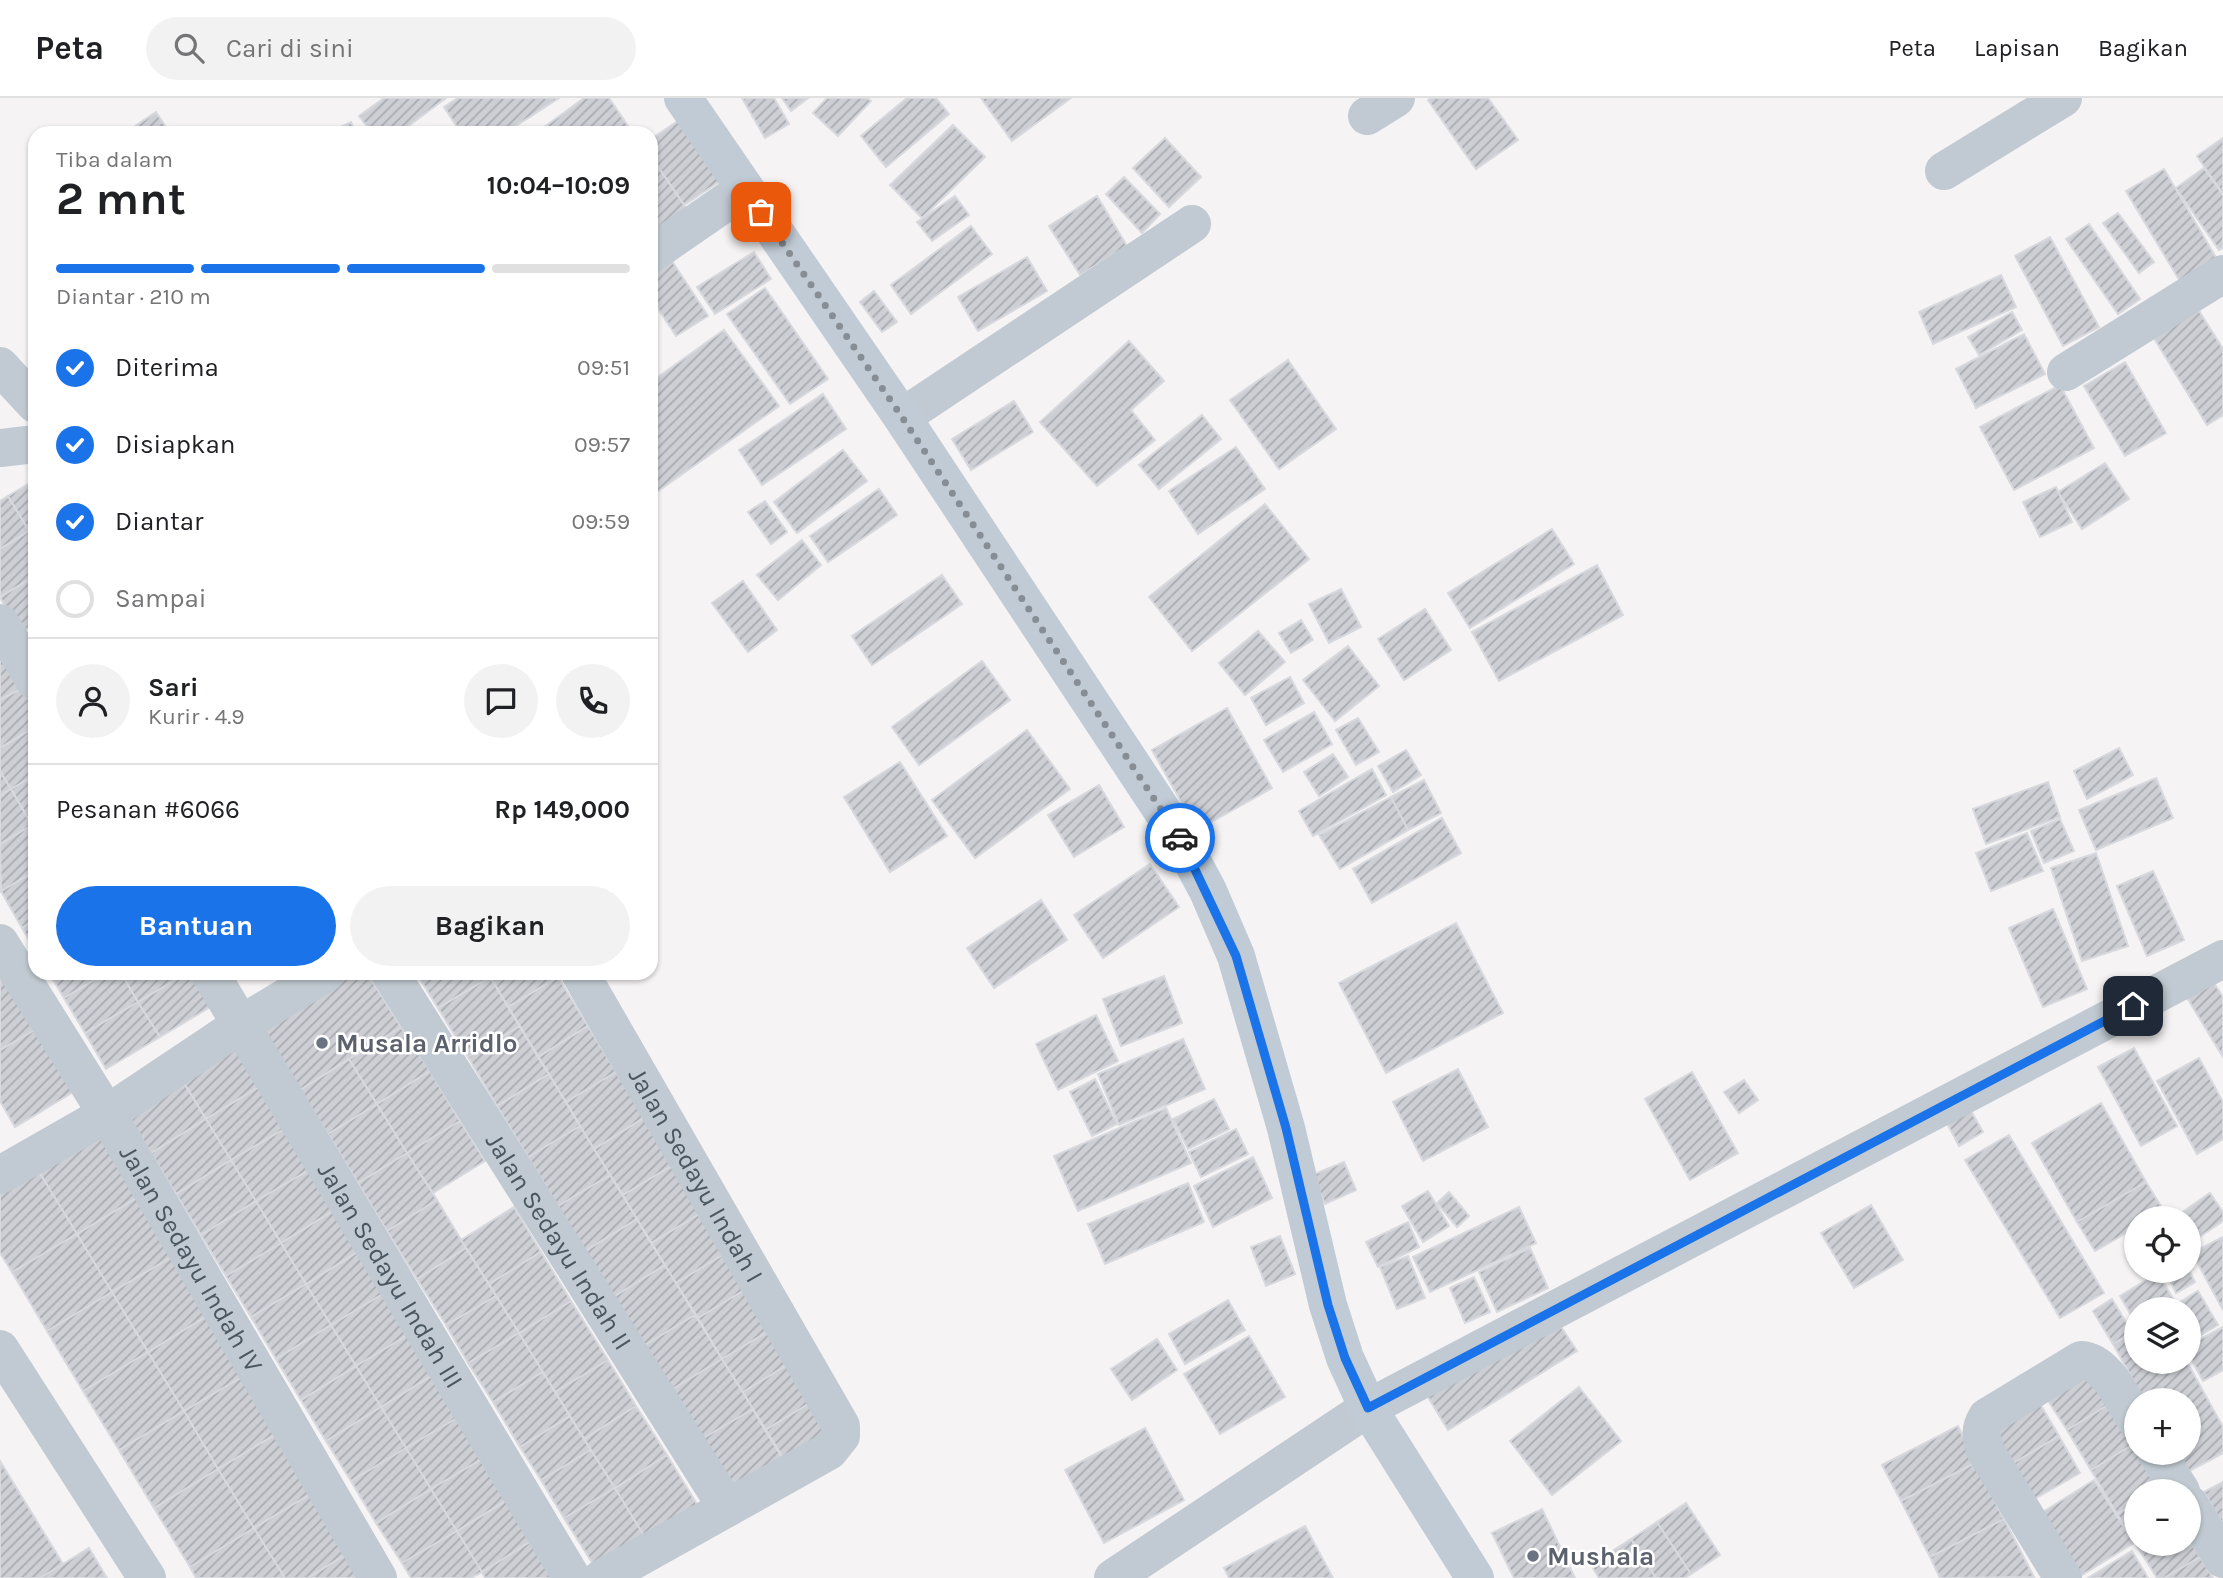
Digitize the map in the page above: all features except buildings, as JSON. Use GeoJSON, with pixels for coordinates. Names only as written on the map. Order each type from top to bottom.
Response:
{"type":"FeatureCollection","features":[{"type":"Feature","properties":{"kind":"street"},"geometry":{"type":"LineString","coordinates":[[683,98],[902,417],[1177,833],[1208,891],[1236,956],[1286,1128],[1328,1305],[1345,1358],[1368,1408],[1475,1578]]}},
{"type":"Feature","properties":{"kind":"street"},"geometry":{"type":"LineString","coordinates":[[1944,172],[2063,98]]}},
{"type":"Feature","properties":{"kind":"street"},"geometry":{"type":"LineString","coordinates":[[658,249],[745,189]]}},
{"type":"Feature","properties":{"kind":"street"},"geometry":{"type":"LineString","coordinates":[[902,417],[1192,224]]}},
{"type":"Feature","properties":{"kind":"street"},"geometry":{"type":"LineString","coordinates":[[2066,372],[2223,274]]}},
{"type":"Feature","properties":{"kind":"street"},"geometry":{"type":"LineString","coordinates":[[0,366],[28,396]]}},
{"type":"Feature","properties":{"kind":"street"},"geometry":{"type":"LineString","coordinates":[[0,447],[28,445]]}},
{"type":"Feature","properties":{"kind":"street"},"geometry":{"type":"LineString","coordinates":[[0,623],[28,669]]}},
{"type":"Feature","properties":{"kind":"street","name":"Jalan Sedayu Indah IV"},"geometry":{"type":"LineString","coordinates":[[0,943],[107,1114],[378,1578]]}},
{"type":"Feature","properties":{"kind":"street"},"geometry":{"type":"LineString","coordinates":[[1113,1578],[1368,1408],[2223,959]]}},
{"type":"Feature","properties":{"kind":"street","name":"Jalan Sedayu Indah III"},"geometry":{"type":"LineString","coordinates":[[213,980],[572,1578]]}},
{"type":"Feature","properties":{"kind":"street"},"geometry":{"type":"LineString","coordinates":[[0,1175],[107,1114],[240,1025],[314,980]]}},
{"type":"Feature","properties":{"kind":"street","name":"Jalan Sedayu Indah II"},"geometry":{"type":"LineString","coordinates":[[394,980],[727,1508]]}},
{"type":"Feature","properties":{"kind":"street","name":"Jalan Sedayu Indah I"},"geometry":{"type":"LineString","coordinates":[[584,980],[815,1376],[841,1426],[836,1443],[829,1451],[602,1578]]}},
{"type":"Feature","properties":{"kind":"street"},"geometry":{"type":"LineString","coordinates":[[0,1349],[147,1578]]}},
{"type":"Feature","properties":{"kind":"street"},"geometry":{"type":"LineString","coordinates":[[2063,1578],[1985,1450],[1980,1436],[1987,1417],[2081,1360],[2094,1363],[2108,1377],[2124,1402]]}},
{"type":"Feature","properties":{"kind":"street"},"geometry":{"type":"LineString","coordinates":[[2201,1523],[2223,1559]]}},
{"type":"Feature","properties":{"kind":"way so far"},"geometry":{"type":"LineString","coordinates":[[761,212],[902,417],[1180,838]]}},
{"type":"Feature","properties":{"kind":"place","name":"Musala Arridlo"},"geometry":{"type":"Point","coordinates":[322,1043]}},
{"type":"Feature","properties":{"kind":"place","name":"Mushala"},"geometry":{"type":"Point","coordinates":[1533,1556]}},
{"type":"Feature","properties":{"kind":"route"},"geometry":{"type":"LineString","coordinates":[[1180,838],[1208,891],[1236,956],[1286,1128],[1328,1305],[1345,1358],[1368,1408],[2039,1053],[2133,1006]]}}]}
